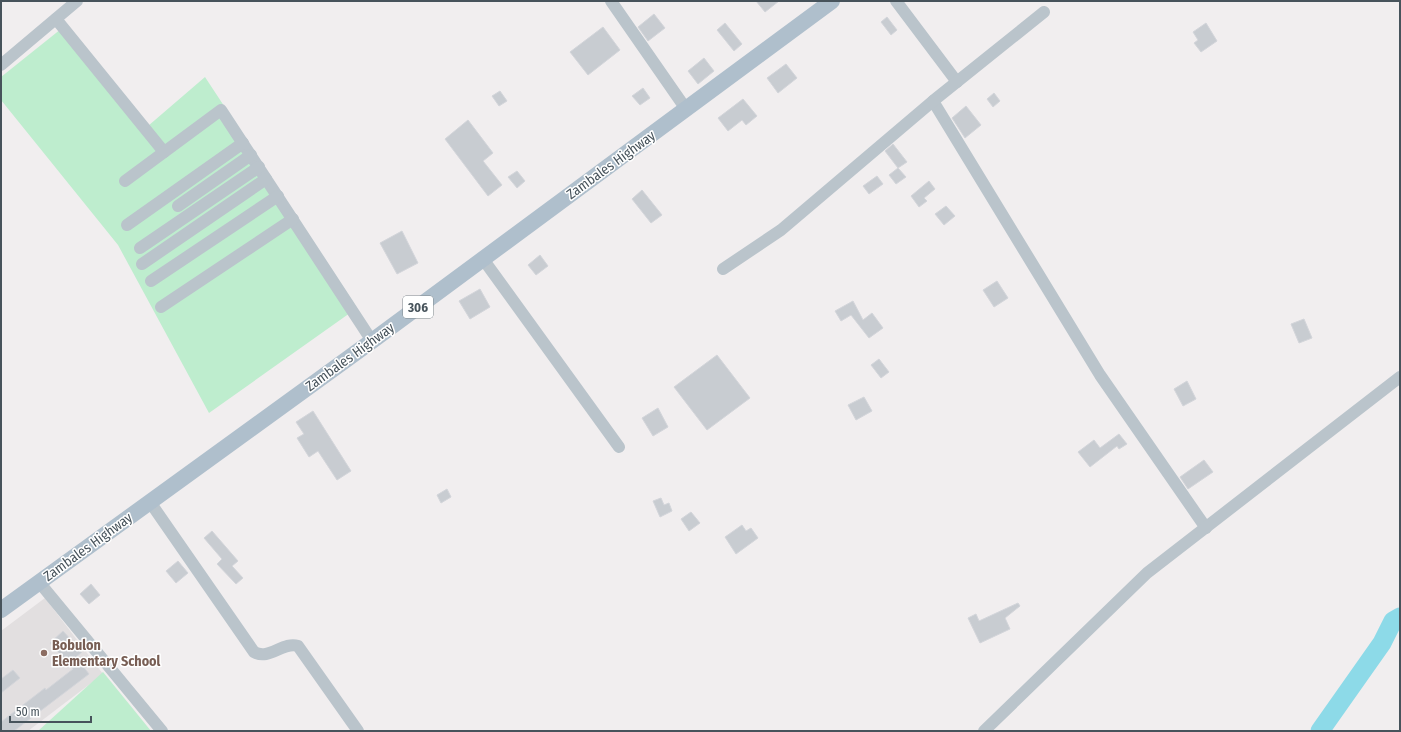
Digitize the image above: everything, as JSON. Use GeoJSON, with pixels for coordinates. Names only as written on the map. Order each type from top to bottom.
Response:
{"type":"FeatureCollection","features":[{"type":"Feature","properties":{"kind":"main road","name":"Zambales Highway"},"geometry":{"type":"LineString","coordinates":[[1,610],[372,341],[832,1]]}},
{"type":"Feature","properties":{"kind":"street"},"geometry":{"type":"LineString","coordinates":[[1,65],[77,1]]}},
{"type":"Feature","properties":{"kind":"street"},"geometry":{"type":"LineString","coordinates":[[611,1],[686,109]]}},
{"type":"Feature","properties":{"kind":"street"},"geometry":{"type":"LineString","coordinates":[[896,1],[958,82]]}},
{"type":"Feature","properties":{"kind":"street"},"geometry":{"type":"LineString","coordinates":[[723,269],[781,230],[933,101],[1044,12]]}},
{"type":"Feature","properties":{"kind":"street"},"geometry":{"type":"LineString","coordinates":[[56,19],[164,152]]}},
{"type":"Feature","properties":{"kind":"street"},"geometry":{"type":"LineString","coordinates":[[933,101],[1100,375],[1206,528]]}},
{"type":"Feature","properties":{"kind":"street"},"geometry":{"type":"LineString","coordinates":[[125,181],[221,110],[372,341]]}},
{"type":"Feature","properties":{"kind":"street"},"geometry":{"type":"LineString","coordinates":[[127,225],[243,143]]}},
{"type":"Feature","properties":{"kind":"street"},"geometry":{"type":"LineString","coordinates":[[178,206],[250,155]]}},
{"type":"Feature","properties":{"kind":"street"},"geometry":{"type":"LineString","coordinates":[[140,248],[259,168]]}},
{"type":"Feature","properties":{"kind":"street"},"geometry":{"type":"LineString","coordinates":[[142,264],[266,179]]}},
{"type":"Feature","properties":{"kind":"street"},"geometry":{"type":"LineString","coordinates":[[151,281],[278,196]]}},
{"type":"Feature","properties":{"kind":"street"},"geometry":{"type":"LineString","coordinates":[[160,307],[293,219]]}},
{"type":"Feature","properties":{"kind":"street"},"geometry":{"type":"LineString","coordinates":[[483,259],[619,447]]}},
{"type":"Feature","properties":{"kind":"street"},"geometry":{"type":"LineString","coordinates":[[984,731],[1147,573],[1400,377]]}},
{"type":"Feature","properties":{"kind":"street"},"geometry":{"type":"LineString","coordinates":[[150,502],[254,652],[259,655],[265,655],[293,644],[298,646],[358,731]]}},
{"type":"Feature","properties":{"kind":"street"},"geometry":{"type":"LineString","coordinates":[[39,582],[162,731]]}},
{"type":"Feature","properties":{"kind":"shaded area","name":"Bobulon Elementary School"},"geometry":{"type":"Polygon","coordinates":[[[45,598],[103,674],[28,731],[1,731],[1,631],[45,598]]]}},
{"type":"Feature","properties":{"kind":"green space"},"geometry":{"type":"Polygon","coordinates":[[[66,25],[148,126],[205,77],[357,308],[209,413],[118,245],[1,100],[1,77],[66,25]]]}},
{"type":"Feature","properties":{"kind":"green space"},"geometry":{"type":"Polygon","coordinates":[[[103,672],[151,731],[38,731],[103,672]]]}},
{"type":"Feature","properties":{"kind":"building"},"geometry":{"type":"Polygon","coordinates":[[[756,1],[779,1],[765,12],[756,1]]]}},
{"type":"Feature","properties":{"kind":"building"},"geometry":{"type":"Polygon","coordinates":[[[654,14],[665,28],[648,41],[638,27],[654,14]]]}},
{"type":"Feature","properties":{"kind":"building"},"geometry":{"type":"Polygon","coordinates":[[[887,17],[897,30],[891,35],[881,22],[887,17]]]}},
{"type":"Feature","properties":{"kind":"building"},"geometry":{"type":"Polygon","coordinates":[[[725,23],[742,44],[734,51],[717,30],[725,23]]]}},
{"type":"Feature","properties":{"kind":"building"},"geometry":{"type":"Polygon","coordinates":[[[1206,23],[1217,41],[1201,52],[1194,43],[1198,40],[1193,32],[1206,23]]]}},
{"type":"Feature","properties":{"kind":"building"},"geometry":{"type":"Polygon","coordinates":[[[603,27],[620,50],[588,75],[570,52],[603,27]]]}},
{"type":"Feature","properties":{"kind":"building"},"geometry":{"type":"Polygon","coordinates":[[[704,58],[714,71],[698,84],[688,71],[704,58]]]}},
{"type":"Feature","properties":{"kind":"building"},"geometry":{"type":"Polygon","coordinates":[[[786,64],[797,78],[778,93],[767,78],[786,64]]]}},
{"type":"Feature","properties":{"kind":"building"},"geometry":{"type":"Polygon","coordinates":[[[643,88],[650,98],[640,105],[632,96],[643,88]]]}},
{"type":"Feature","properties":{"kind":"building"},"geometry":{"type":"Polygon","coordinates":[[[500,91],[507,101],[499,106],[492,96],[500,91]]]}},
{"type":"Feature","properties":{"kind":"building"},"geometry":{"type":"Polygon","coordinates":[[[994,93],[1000,101],[993,107],[987,99],[994,93]]]}},
{"type":"Feature","properties":{"kind":"building"},"geometry":{"type":"Polygon","coordinates":[[[743,99],[757,116],[746,125],[742,120],[728,131],[718,118],[743,99]]]}},
{"type":"Feature","properties":{"kind":"building"},"geometry":{"type":"Polygon","coordinates":[[[966,106],[981,125],[965,138],[952,118],[966,106]]]}},
{"type":"Feature","properties":{"kind":"building"},"geometry":{"type":"Polygon","coordinates":[[[468,120],[493,153],[483,161],[502,185],[488,196],[445,139],[468,120]]]}},
{"type":"Feature","properties":{"kind":"building"},"geometry":{"type":"Polygon","coordinates":[[[893,144],[907,162],[898,168],[885,151],[893,144]]]}},
{"type":"Feature","properties":{"kind":"building"},"geometry":{"type":"Polygon","coordinates":[[[898,168],[906,177],[896,184],[889,175],[898,168]]]}},
{"type":"Feature","properties":{"kind":"building"},"geometry":{"type":"Polygon","coordinates":[[[517,171],[525,181],[517,188],[508,177],[517,171]]]}},
{"type":"Feature","properties":{"kind":"building"},"geometry":{"type":"Polygon","coordinates":[[[877,176],[883,184],[869,194],[863,186],[877,176]]]}},
{"type":"Feature","properties":{"kind":"building"},"geometry":{"type":"Polygon","coordinates":[[[929,181],[935,189],[924,198],[927,201],[919,207],[911,196],[929,181]]]}},
{"type":"Feature","properties":{"kind":"building"},"geometry":{"type":"Polygon","coordinates":[[[642,190],[662,215],[651,223],[632,199],[642,190]]]}},
{"type":"Feature","properties":{"kind":"building"},"geometry":{"type":"Polygon","coordinates":[[[946,206],[955,216],[944,225],[935,214],[946,206]]]}},
{"type":"Feature","properties":{"kind":"building"},"geometry":{"type":"Polygon","coordinates":[[[402,231],[418,263],[397,274],[380,243],[402,231]]]}},
{"type":"Feature","properties":{"kind":"building"},"geometry":{"type":"Polygon","coordinates":[[[540,255],[548,266],[536,275],[528,265],[540,255]]]}},
{"type":"Feature","properties":{"kind":"building"},"geometry":{"type":"Polygon","coordinates":[[[997,281],[1008,298],[994,307],[983,290],[997,281]]]}},
{"type":"Feature","properties":{"kind":"building"},"geometry":{"type":"Polygon","coordinates":[[[480,289],[490,307],[470,319],[459,301],[480,289]]]}},
{"type":"Feature","properties":{"kind":"building"},"geometry":{"type":"Polygon","coordinates":[[[853,301],[863,320],[872,313],[883,328],[869,338],[851,315],[841,321],[835,311],[853,301]]]}},
{"type":"Feature","properties":{"kind":"building"},"geometry":{"type":"Polygon","coordinates":[[[1304,319],[1312,338],[1299,343],[1291,324],[1304,319]]]}},
{"type":"Feature","properties":{"kind":"building"},"geometry":{"type":"Polygon","coordinates":[[[717,355],[750,398],[707,430],[674,387],[717,355]]]}},
{"type":"Feature","properties":{"kind":"building"},"geometry":{"type":"Polygon","coordinates":[[[879,359],[889,372],[881,378],[871,365],[879,359]]]}},
{"type":"Feature","properties":{"kind":"building"},"geometry":{"type":"Polygon","coordinates":[[[1187,381],[1196,399],[1183,406],[1174,389],[1187,381]]]}},
{"type":"Feature","properties":{"kind":"building"},"geometry":{"type":"Polygon","coordinates":[[[864,397],[872,411],[856,420],[848,405],[864,397]]]}},
{"type":"Feature","properties":{"kind":"building"},"geometry":{"type":"Polygon","coordinates":[[[658,408],[668,427],[653,436],[642,418],[658,408]]]}},
{"type":"Feature","properties":{"kind":"building"},"geometry":{"type":"Polygon","coordinates":[[[313,411],[351,471],[337,480],[318,451],[309,457],[297,438],[304,434],[296,422],[313,411]]]}},
{"type":"Feature","properties":{"kind":"building"},"geometry":{"type":"Polygon","coordinates":[[[1119,434],[1127,444],[1119,449],[1117,446],[1090,467],[1078,452],[1094,440],[1100,448],[1119,434]]]}},
{"type":"Feature","properties":{"kind":"building"},"geometry":{"type":"Polygon","coordinates":[[[1204,460],[1213,472],[1188,489],[1180,477],[1204,460]]]}},
{"type":"Feature","properties":{"kind":"building"},"geometry":{"type":"Polygon","coordinates":[[[447,489],[451,497],[441,503],[437,495],[447,489]]]}},
{"type":"Feature","properties":{"kind":"building"},"geometry":{"type":"Polygon","coordinates":[[[661,498],[664,505],[669,503],[672,511],[660,517],[653,501],[661,498]]]}},
{"type":"Feature","properties":{"kind":"building"},"geometry":{"type":"Polygon","coordinates":[[[691,512],[700,523],[689,531],[681,519],[691,512]]]}},
{"type":"Feature","properties":{"kind":"building"},"geometry":{"type":"Polygon","coordinates":[[[742,525],[746,531],[751,528],[758,538],[736,554],[725,537],[742,525]]]}},
{"type":"Feature","properties":{"kind":"building"},"geometry":{"type":"Polygon","coordinates":[[[212,531],[238,561],[232,566],[243,578],[236,584],[217,564],[222,559],[204,538],[212,531]]]}},
{"type":"Feature","properties":{"kind":"building"},"geometry":{"type":"Polygon","coordinates":[[[178,561],[188,573],[176,583],[166,571],[178,561]]]}},
{"type":"Feature","properties":{"kind":"building"},"geometry":{"type":"Polygon","coordinates":[[[91,584],[100,595],[89,604],[80,594],[91,584]]]}},
{"type":"Feature","properties":{"kind":"building"},"geometry":{"type":"Polygon","coordinates":[[[1018,603],[1020,606],[1005,618],[1010,629],[980,643],[968,618],[976,614],[979,621],[1018,603]]]}},
{"type":"Feature","properties":{"kind":"building"},"geometry":{"type":"Polygon","coordinates":[[[63,631],[82,652],[76,657],[89,674],[14,731],[1,731],[1,722],[45,688],[46,690],[73,669],[50,643],[63,631]]]}},
{"type":"Feature","properties":{"kind":"building"},"geometry":{"type":"Polygon","coordinates":[[[13,670],[20,678],[1,693],[1,679],[13,670]]]}},
{"type":"Feature","properties":{"kind":"waterway"},"geometry":{"type":"LineString","coordinates":[[1320,731],[1382,643],[1393,621],[1400,617]]}},
{"type":"Feature","properties":{"kind":"place","name":"Bobulon Elementary School"},"geometry":{"type":"Point","coordinates":[44,653]}}]}
